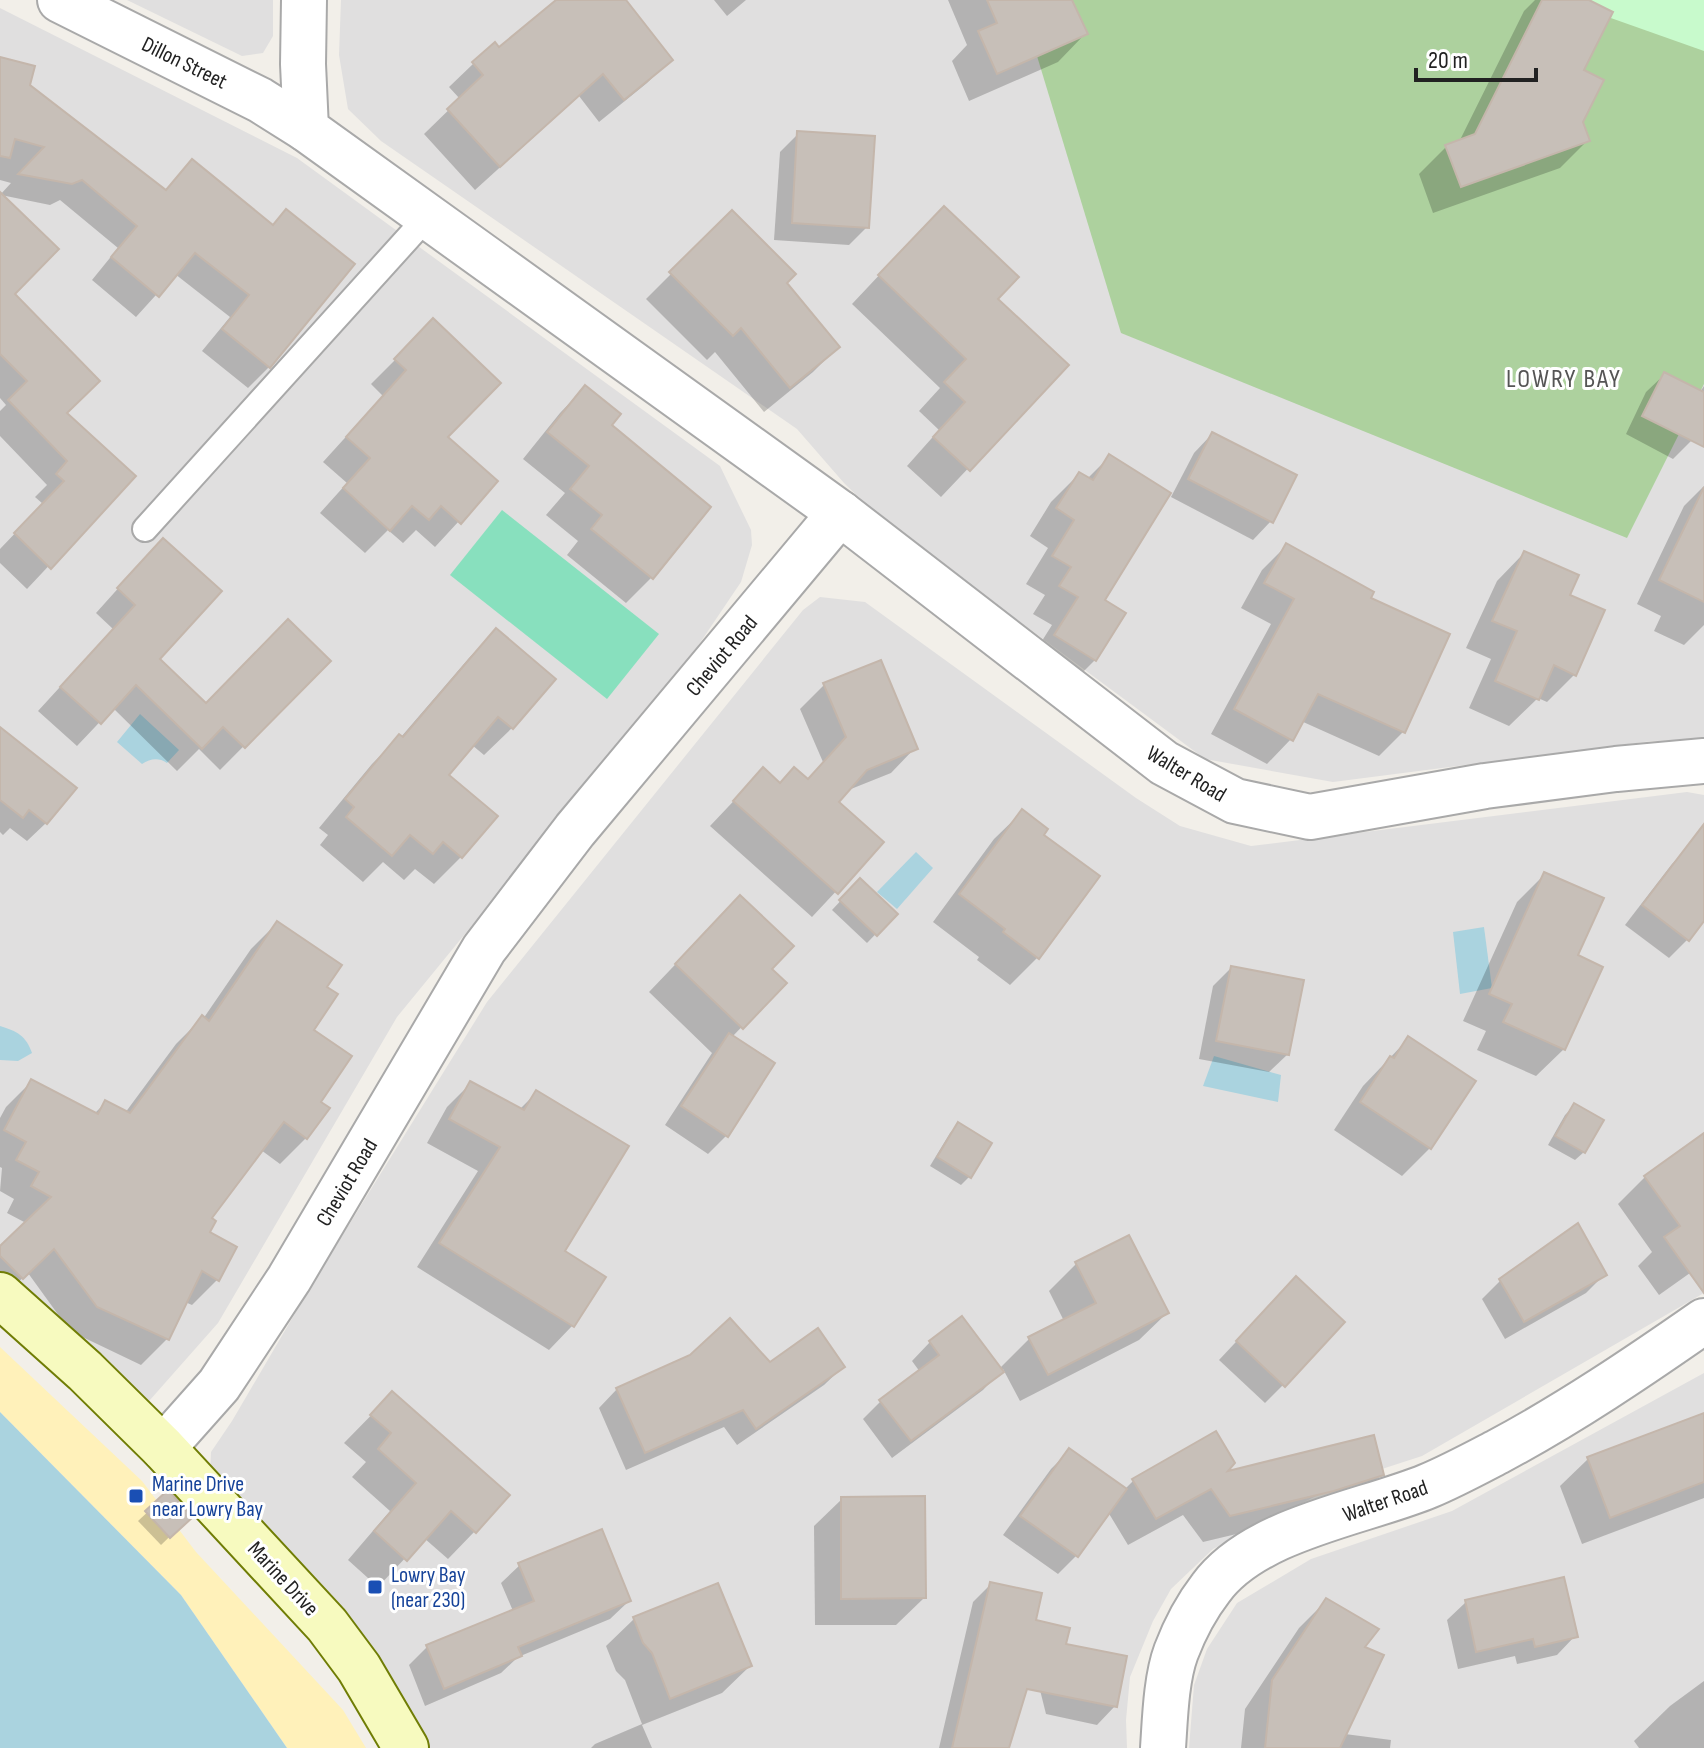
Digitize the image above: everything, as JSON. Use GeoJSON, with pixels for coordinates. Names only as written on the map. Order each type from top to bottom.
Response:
{"type":"FeatureCollection","features":[{"type":"Feature","properties":{"kind":"main road","name":"Marine Drive"},"geometry":{"type":"LineString","coordinates":[[0,1295],[85,1371],[163,1448],[327,1625],[359,1668],[406,1748]]}},
{"type":"Feature","properties":{"kind":"street","name":"Dillon Street"},"geometry":{"type":"LineString","coordinates":[[60,0],[260,100],[306,129]]}},
{"type":"Feature","properties":{"kind":"street"},"geometry":{"type":"LineString","coordinates":[[304,0],[306,129],[840,513]]}},
{"type":"Feature","properties":{"kind":"street","name":"Walter Road"},"geometry":{"type":"LineString","coordinates":[[840,513],[1164,763],[1235,801],[1310,817],[1485,786],[1704,761]]}},
{"type":"Feature","properties":{"kind":"street","name":"Cheviot Road"},"geometry":{"type":"LineString","coordinates":[[163,1448],[219,1385],[289,1279],[484,949],[575,830],[840,513]]}},
{"type":"Feature","properties":{"kind":"street","name":"Walter Road"},"geometry":{"type":"LineString","coordinates":[[1163,1748],[1166,1705],[1176,1653],[1212,1586],[1235,1564],[1294,1531],[1428,1486],[1499,1451],[1623,1378],[1704,1321]]}},
{"type":"Feature","properties":{"kind":"lane"},"geometry":{"type":"LineString","coordinates":[[145,529],[428,216]]}},
{"type":"Feature","properties":{"kind":"shaded area"},"geometry":{"type":"Polygon","coordinates":[[[127,0],[273,0],[273,36],[263,53],[242,56],[127,0]]]}},
{"type":"Feature","properties":{"kind":"shaded area"},"geometry":{"type":"Polygon","coordinates":[[[341,0],[1058,0],[1704,51],[1704,740],[1652,741],[1333,782],[1205,759],[881,519],[844,483],[797,429],[381,141],[348,109],[339,55],[341,0]]]}},
{"type":"Feature","properties":{"kind":"shaded area"},"geometry":{"type":"Polygon","coordinates":[[[0,8],[297,158],[720,466],[751,530],[752,545],[741,582],[685,665],[397,1017],[218,1323],[142,1409],[0,1285],[0,8]]]}},
{"type":"Feature","properties":{"kind":"shaded area"},"geometry":{"type":"Polygon","coordinates":[[[820,597],[865,602],[1136,798],[1180,826],[1251,846],[1687,792],[1704,795],[1704,1293],[1422,1456],[1345,1481],[1213,1549],[1171,1589],[1153,1621],[1130,1677],[1127,1748],[417,1748],[210,1474],[211,1452],[487,1002],[803,610],[820,597]]]}},
{"type":"Feature","properties":{"kind":"shaded area"},"geometry":{"type":"Polygon","coordinates":[[[1704,1373],[1704,1748],[1189,1748],[1194,1685],[1207,1649],[1237,1603],[1311,1559],[1452,1511],[1704,1373]]]}},
{"type":"Feature","properties":{"kind":"green space"},"geometry":{"type":"Polygon","coordinates":[[[1020,0],[1704,0],[1704,384],[1627,538],[1121,333],[1020,0]]]}},
{"type":"Feature","properties":{"kind":"green space"},"geometry":{"type":"Polygon","coordinates":[[[1560,0],[1704,0],[1704,51],[1560,0]]]}},
{"type":"Feature","properties":{"kind":"green space"},"geometry":{"type":"Polygon","coordinates":[[[502,510],[659,634],[607,699],[450,575],[502,510]]]}},
{"type":"Feature","properties":{"kind":"sand"},"geometry":{"type":"Polygon","coordinates":[[[0,1347],[142,1481],[196,1552],[343,1710],[366,1748],[287,1748],[181,1595],[0,1412],[0,1347]]]}},
{"type":"Feature","properties":{"kind":"water"},"geometry":{"type":"Polygon","coordinates":[[[140,714],[179,750],[167,763],[154,759],[142,764],[117,742],[140,714]]]}},
{"type":"Feature","properties":{"kind":"water"},"geometry":{"type":"Polygon","coordinates":[[[916,852],[933,868],[897,909],[877,892],[916,852]]]}},
{"type":"Feature","properties":{"kind":"water"},"geometry":{"type":"Polygon","coordinates":[[[1484,927],[1492,988],[1460,994],[1453,932],[1484,927]]]}},
{"type":"Feature","properties":{"kind":"water"},"geometry":{"type":"Polygon","coordinates":[[[0,1026],[20,1035],[32,1053],[18,1061],[0,1060],[0,1026]]]}},
{"type":"Feature","properties":{"kind":"water"},"geometry":{"type":"Polygon","coordinates":[[[1214,1056],[1281,1075],[1278,1102],[1203,1086],[1214,1056]]]}},
{"type":"Feature","properties":{"kind":"water"},"geometry":{"type":"Polygon","coordinates":[[[0,1412],[181,1595],[287,1748],[0,1748],[0,1412]]]}},
{"type":"Feature","properties":{"kind":"building"},"geometry":{"type":"Polygon","coordinates":[[[556,0],[626,0],[673,60],[624,100],[603,74],[500,167],[447,109],[483,75],[472,62],[495,42],[499,47],[556,0]]]}},
{"type":"Feature","properties":{"kind":"building"},"geometry":{"type":"Polygon","coordinates":[[[987,0],[1072,0],[1088,34],[997,74],[978,31],[997,23],[987,0]]]}},
{"type":"Feature","properties":{"kind":"building"},"geometry":{"type":"Polygon","coordinates":[[[1542,0],[1589,0],[1613,12],[1584,70],[1604,80],[1583,122],[1590,141],[1461,187],[1445,145],[1475,134],[1542,0]]]}},
{"type":"Feature","properties":{"kind":"building"},"geometry":{"type":"Polygon","coordinates":[[[0,57],[35,66],[30,85],[166,190],[192,159],[273,225],[286,209],[355,264],[270,368],[222,329],[249,295],[195,253],[159,297],[111,257],[137,226],[82,180],[72,184],[18,174],[44,147],[15,139],[10,158],[0,156],[0,57]]]}},
{"type":"Feature","properties":{"kind":"building"},"geometry":{"type":"Polygon","coordinates":[[[797,131],[875,136],[869,228],[792,223],[797,131]]]}},
{"type":"Feature","properties":{"kind":"building"},"geometry":{"type":"Polygon","coordinates":[[[0,192],[59,249],[15,294],[100,381],[67,413],[136,476],[51,569],[14,533],[64,481],[56,474],[67,461],[8,400],[27,381],[0,354],[0,192]]]}},
{"type":"Feature","properties":{"kind":"building"},"geometry":{"type":"Polygon","coordinates":[[[944,206],[1019,277],[998,299],[1069,365],[970,471],[933,437],[965,402],[944,382],[966,359],[878,275],[944,206]]]}},
{"type":"Feature","properties":{"kind":"building"},"geometry":{"type":"Polygon","coordinates":[[[732,210],[796,274],[787,283],[840,347],[790,388],[741,328],[733,336],[669,272],[732,210]]]}},
{"type":"Feature","properties":{"kind":"building"},"geometry":{"type":"Polygon","coordinates":[[[433,318],[501,383],[448,437],[498,481],[461,524],[441,506],[429,520],[412,506],[390,531],[343,488],[370,458],[346,437],[406,370],[394,359],[433,318]]]}},
{"type":"Feature","properties":{"kind":"building"},"geometry":{"type":"Polygon","coordinates":[[[1664,372],[1704,392],[1704,447],[1642,416],[1664,372]]]}},
{"type":"Feature","properties":{"kind":"building"},"geometry":{"type":"Polygon","coordinates":[[[585,385],[621,414],[612,425],[711,507],[653,579],[591,529],[602,515],[570,489],[589,466],[547,432],[585,385]]]}},
{"type":"Feature","properties":{"kind":"building"},"geometry":{"type":"Polygon","coordinates":[[[1212,432],[1297,475],[1273,523],[1188,479],[1212,432]]]}},
{"type":"Feature","properties":{"kind":"building"},"geometry":{"type":"Polygon","coordinates":[[[1109,454],[1171,493],[1105,600],[1126,613],[1096,661],[1054,635],[1078,597],[1059,586],[1071,567],[1052,556],[1074,520],[1056,508],[1079,472],[1093,480],[1109,454]]]}},
{"type":"Feature","properties":{"kind":"building"},"geometry":{"type":"Polygon","coordinates":[[[1704,487],[1704,602],[1659,580],[1704,487]]]}},
{"type":"Feature","properties":{"kind":"building"},"geometry":{"type":"Polygon","coordinates":[[[163,538],[222,591],[160,659],[206,703],[288,619],[331,661],[245,748],[223,727],[202,749],[136,685],[101,724],[60,687],[135,605],[117,588],[163,538]]]}},
{"type":"Feature","properties":{"kind":"building"},"geometry":{"type":"Polygon","coordinates":[[[1286,543],[1374,592],[1371,598],[1450,634],[1405,733],[1318,694],[1293,741],[1234,709],[1294,599],[1264,583],[1286,543]]]}},
{"type":"Feature","properties":{"kind":"building"},"geometry":{"type":"Polygon","coordinates":[[[1524,551],[1579,575],[1570,595],[1605,610],[1576,676],[1554,665],[1539,700],[1495,681],[1517,631],[1492,621],[1524,551]]]}},
{"type":"Feature","properties":{"kind":"building"},"geometry":{"type":"Polygon","coordinates":[[[496,628],[556,679],[513,729],[498,717],[449,775],[498,816],[462,858],[443,842],[433,854],[410,835],[392,856],[346,817],[354,807],[345,799],[399,734],[403,737],[496,628]]]}},
{"type":"Feature","properties":{"kind":"building"},"geometry":{"type":"Polygon","coordinates":[[[881,660],[918,749],[867,770],[839,802],[884,842],[838,894],[733,801],[763,767],[780,783],[794,767],[808,779],[846,737],[823,683],[881,660]]]}},
{"type":"Feature","properties":{"kind":"building"},"geometry":{"type":"Polygon","coordinates":[[[0,727],[77,788],[47,824],[29,810],[23,818],[0,800],[0,727]]]}},
{"type":"Feature","properties":{"kind":"building"},"geometry":{"type":"Polygon","coordinates":[[[1022,809],[1048,829],[1044,835],[1100,876],[1039,959],[959,894],[1022,809]]]}},
{"type":"Feature","properties":{"kind":"building"},"geometry":{"type":"Polygon","coordinates":[[[1704,824],[1704,921],[1689,941],[1642,905],[1704,824]]]}},
{"type":"Feature","properties":{"kind":"building"},"geometry":{"type":"Polygon","coordinates":[[[1544,872],[1604,898],[1578,955],[1603,967],[1565,1050],[1503,1022],[1512,1004],[1489,994],[1544,872]]]}},
{"type":"Feature","properties":{"kind":"building"},"geometry":{"type":"Polygon","coordinates":[[[860,878],[898,914],[877,936],[839,900],[860,878]]]}},
{"type":"Feature","properties":{"kind":"building"},"geometry":{"type":"Polygon","coordinates":[[[740,895],[794,946],[772,969],[787,983],[743,1029],[675,964],[740,895]]]}},
{"type":"Feature","properties":{"kind":"building"},"geometry":{"type":"Polygon","coordinates":[[[277,921],[342,965],[327,987],[338,994],[314,1030],[352,1056],[321,1102],[330,1108],[307,1139],[284,1122],[212,1218],[216,1221],[210,1232],[237,1247],[219,1281],[202,1271],[169,1340],[97,1307],[54,1249],[23,1279],[0,1256],[0,1246],[51,1197],[31,1186],[39,1172],[16,1160],[26,1142],[4,1130],[31,1079],[98,1114],[105,1100],[130,1113],[202,1015],[209,1021],[277,921]]]}},
{"type":"Feature","properties":{"kind":"building"},"geometry":{"type":"Polygon","coordinates":[[[1231,966],[1304,980],[1289,1055],[1216,1041],[1231,966]]]}},
{"type":"Feature","properties":{"kind":"building"},"geometry":{"type":"Polygon","coordinates":[[[729,1033],[775,1063],[728,1137],[681,1106],[729,1033]]]}},
{"type":"Feature","properties":{"kind":"building"},"geometry":{"type":"Polygon","coordinates":[[[1408,1036],[1476,1081],[1431,1149],[1360,1102],[1390,1056],[1394,1058],[1408,1036]]]}},
{"type":"Feature","properties":{"kind":"building"},"geometry":{"type":"Polygon","coordinates":[[[470,1081],[524,1110],[536,1090],[629,1146],[565,1251],[606,1277],[574,1327],[439,1243],[500,1147],[449,1119],[470,1081]]]}},
{"type":"Feature","properties":{"kind":"building"},"geometry":{"type":"Polygon","coordinates":[[[1574,1103],[1604,1120],[1585,1153],[1555,1136],[1574,1103]]]}},
{"type":"Feature","properties":{"kind":"building"},"geometry":{"type":"Polygon","coordinates":[[[958,1122],[992,1143],[971,1178],[937,1157],[958,1122]]]}},
{"type":"Feature","properties":{"kind":"building"},"geometry":{"type":"Polygon","coordinates":[[[1704,1133],[1704,1293],[1664,1237],[1680,1226],[1644,1176],[1704,1133]]]}},
{"type":"Feature","properties":{"kind":"building"},"geometry":{"type":"Polygon","coordinates":[[[1578,1223],[1607,1275],[1524,1322],[1499,1279],[1578,1223]]]}},
{"type":"Feature","properties":{"kind":"building"},"geometry":{"type":"Polygon","coordinates":[[[1129,1235],[1169,1313],[1048,1375],[1028,1337],[1096,1303],[1075,1262],[1129,1235]]]}},
{"type":"Feature","properties":{"kind":"building"},"geometry":{"type":"Polygon","coordinates":[[[1296,1276],[1345,1322],[1285,1387],[1236,1341],[1296,1276]]]}},
{"type":"Feature","properties":{"kind":"building"},"geometry":{"type":"Polygon","coordinates":[[[962,1316],[1004,1372],[911,1441],[879,1400],[939,1355],[929,1341],[962,1316]]]}},
{"type":"Feature","properties":{"kind":"building"},"geometry":{"type":"Polygon","coordinates":[[[730,1318],[770,1362],[818,1328],[845,1367],[756,1429],[743,1410],[645,1453],[616,1388],[690,1355],[730,1318]]]}},
{"type":"Feature","properties":{"kind":"building"},"geometry":{"type":"Polygon","coordinates":[[[392,1391],[510,1495],[476,1533],[451,1511],[407,1561],[374,1531],[416,1483],[378,1449],[391,1433],[370,1415],[392,1391]]]}},
{"type":"Feature","properties":{"kind":"building"},"geometry":{"type":"Polygon","coordinates":[[[1704,1413],[1704,1482],[1610,1518],[1587,1457],[1704,1413]]]}},
{"type":"Feature","properties":{"kind":"building"},"geometry":{"type":"Polygon","coordinates":[[[1216,1431],[1235,1463],[1228,1471],[1374,1435],[1384,1475],[1334,1491],[1230,1516],[1211,1489],[1156,1519],[1132,1479],[1216,1431]]]}},
{"type":"Feature","properties":{"kind":"building"},"geometry":{"type":"Polygon","coordinates":[[[1069,1448],[1127,1489],[1078,1557],[1020,1516],[1069,1448]]]}},
{"type":"Feature","properties":{"kind":"building"},"geometry":{"type":"Polygon","coordinates":[[[168,1490],[193,1517],[170,1538],[145,1511],[168,1490]]]}},
{"type":"Feature","properties":{"kind":"building"},"geometry":{"type":"Polygon","coordinates":[[[925,1496],[926,1598],[841,1599],[841,1497],[925,1496]]]}},
{"type":"Feature","properties":{"kind":"building"},"geometry":{"type":"Polygon","coordinates":[[[602,1529],[631,1601],[518,1647],[522,1656],[444,1689],[426,1645],[534,1601],[518,1563],[602,1529]]]}},
{"type":"Feature","properties":{"kind":"building"},"geometry":{"type":"Polygon","coordinates":[[[1564,1577],[1578,1637],[1535,1647],[1533,1639],[1476,1652],[1465,1600],[1564,1577]]]}},
{"type":"Feature","properties":{"kind":"building"},"geometry":{"type":"Polygon","coordinates":[[[990,1582],[1042,1593],[1036,1620],[1070,1628],[1066,1644],[1127,1656],[1117,1707],[1027,1689],[1009,1748],[952,1748],[990,1582]]]}},
{"type":"Feature","properties":{"kind":"building"},"geometry":{"type":"Polygon","coordinates":[[[718,1583],[752,1666],[670,1699],[652,1653],[643,1643],[633,1617],[718,1583]]]}},
{"type":"Feature","properties":{"kind":"building"},"geometry":{"type":"Polygon","coordinates":[[[1326,1598],[1379,1629],[1365,1647],[1384,1655],[1340,1748],[1265,1748],[1272,1680],[1326,1598]]]}},
{"type":"Feature","properties":{"kind":"place","name":"Marine Drive near Lowry Bay"},"geometry":{"type":"Point","coordinates":[136,1496]}},
{"type":"Feature","properties":{"kind":"place","name":"Lowry Bay (near 230)"},"geometry":{"type":"Point","coordinates":[375,1587]}},
{"type":"Feature","properties":{"kind":"district","name":"LOWRY BAY"},"geometry":{"type":"Point","coordinates":[1564,378]}}]}
